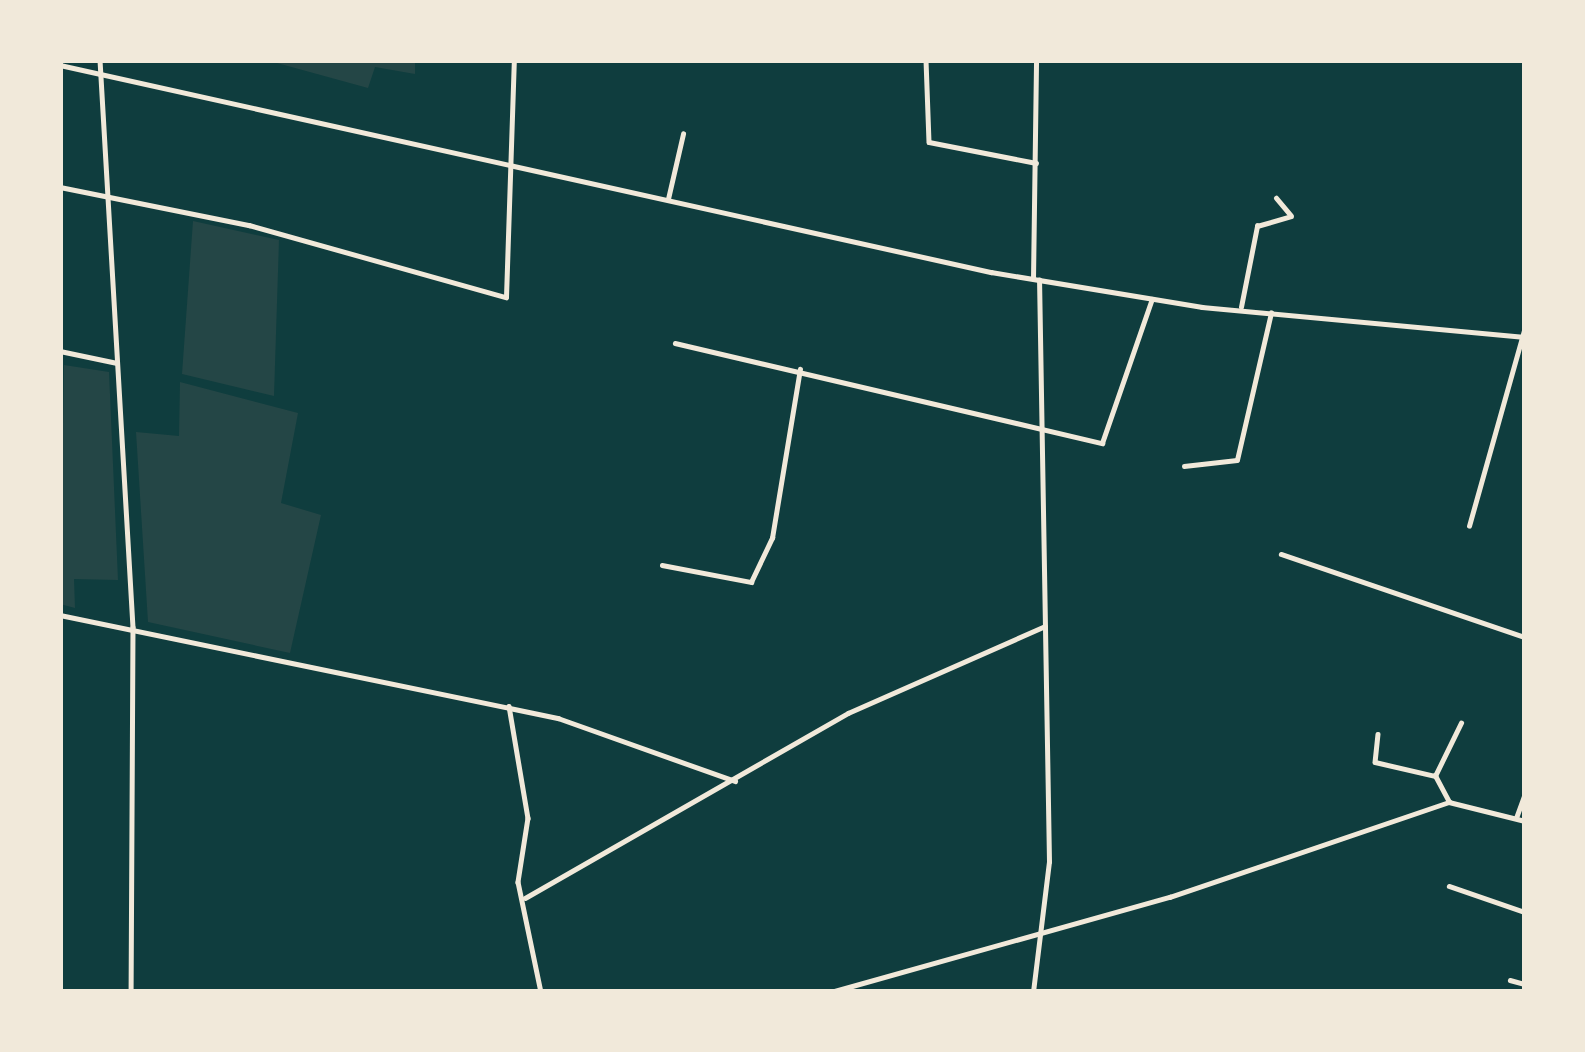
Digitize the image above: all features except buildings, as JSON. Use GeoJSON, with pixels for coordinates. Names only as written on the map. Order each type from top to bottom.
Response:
{"type":"FeatureCollection","features":[{"type":"Feature","properties":{"kind":"street"},"geometry":{"type":"LineString","coordinates":[[100,60],[133,627],[130,992]]}},
{"type":"Feature","properties":{"kind":"street"},"geometry":{"type":"LineString","coordinates":[[60,187],[506,297],[514,60]]}},
{"type":"Feature","properties":{"kind":"street"},"geometry":{"type":"LineString","coordinates":[[926,60],[929,142],[1036,163]]}},
{"type":"Feature","properties":{"kind":"street"},"geometry":{"type":"LineString","coordinates":[[1033,992],[1045,926],[1036,60]]}},
{"type":"Feature","properties":{"kind":"street"},"geometry":{"type":"LineString","coordinates":[[60,65],[1036,280],[1241,310],[1525,337]]}},
{"type":"Feature","properties":{"kind":"street"},"geometry":{"type":"LineString","coordinates":[[668,199],[683,134]]}},
{"type":"Feature","properties":{"kind":"street"},"geometry":{"type":"LineString","coordinates":[[1241,310],[1258,226],[1291,216],[1276,198]]}},
{"type":"Feature","properties":{"kind":"street"},"geometry":{"type":"LineString","coordinates":[[675,343],[1107,440],[1152,299]]}},
{"type":"Feature","properties":{"kind":"street"},"geometry":{"type":"LineString","coordinates":[[1184,466],[1237,460],[1270,313]]}},
{"type":"Feature","properties":{"kind":"street"},"geometry":{"type":"LineString","coordinates":[[1469,526],[1514,335],[1525,327]]}},
{"type":"Feature","properties":{"kind":"street"},"geometry":{"type":"LineString","coordinates":[[60,351],[117,363]]}},
{"type":"Feature","properties":{"kind":"street"},"geometry":{"type":"LineString","coordinates":[[662,565],[751,582],[772,538],[800,369]]}},
{"type":"Feature","properties":{"kind":"street"},"geometry":{"type":"LineString","coordinates":[[1281,554],[1525,637]]}},
{"type":"Feature","properties":{"kind":"street"},"geometry":{"type":"LineString","coordinates":[[60,614],[509,706],[735,781]]}},
{"type":"Feature","properties":{"kind":"street"},"geometry":{"type":"LineString","coordinates":[[525,898],[848,712],[1045,626]]}},
{"type":"Feature","properties":{"kind":"street"},"geometry":{"type":"LineString","coordinates":[[509,706],[528,818],[525,898],[541,992]]}},
{"type":"Feature","properties":{"kind":"street"},"geometry":{"type":"LineString","coordinates":[[1435,776],[1461,723]]}},
{"type":"Feature","properties":{"kind":"street"},"geometry":{"type":"LineString","coordinates":[[1378,734],[1376,762],[1435,776],[1449,802]]}},
{"type":"Feature","properties":{"kind":"street"},"geometry":{"type":"LineString","coordinates":[[1516,818],[1525,794]]}},
{"type":"Feature","properties":{"kind":"street"},"geometry":{"type":"LineString","coordinates":[[831,992],[1045,926],[1132,909],[1449,802],[1525,820]]}},
{"type":"Feature","properties":{"kind":"street"},"geometry":{"type":"LineString","coordinates":[[1449,886],[1525,912]]}},
{"type":"Feature","properties":{"kind":"street"},"geometry":{"type":"LineString","coordinates":[[1510,980],[1525,984]]}},
{"type":"Feature","properties":{"kind":"shaded area"},"geometry":{"type":"Polygon","coordinates":[[[266,60],[415,60],[415,74],[375,67],[368,88],[266,60]]]}},
{"type":"Feature","properties":{"kind":"shaded area"},"geometry":{"type":"Polygon","coordinates":[[[193,221],[279,240],[274,396],[182,374],[193,221]]]}},
{"type":"Feature","properties":{"kind":"shaded area"},"geometry":{"type":"Polygon","coordinates":[[[64,365],[109,372],[118,580],[74,579],[75,608],[60,604],[64,365]]]}},
{"type":"Feature","properties":{"kind":"shaded area"},"geometry":{"type":"Polygon","coordinates":[[[180,382],[298,413],[281,503],[321,515],[290,653],[148,622],[136,432],[179,436],[180,382]]]}}]}
